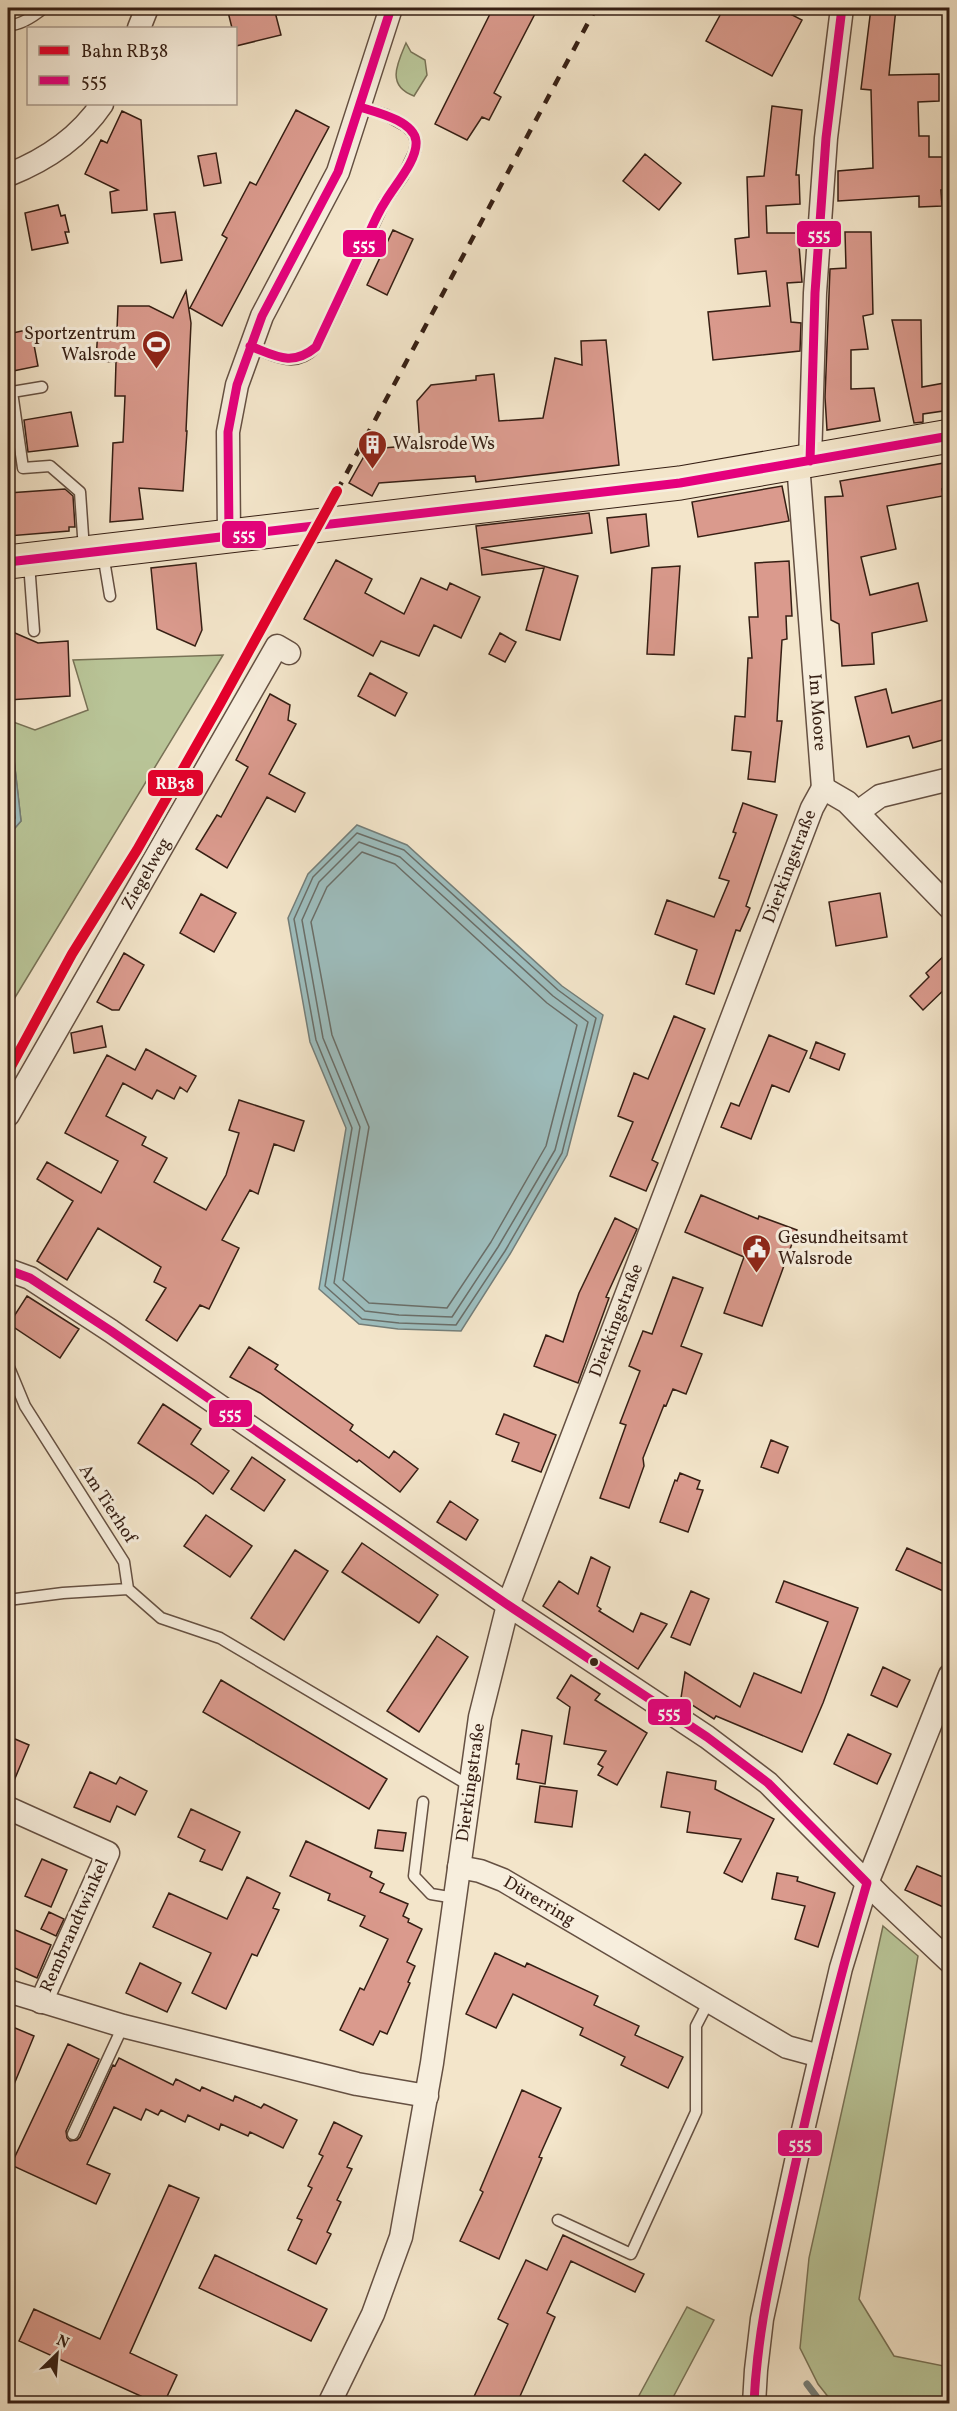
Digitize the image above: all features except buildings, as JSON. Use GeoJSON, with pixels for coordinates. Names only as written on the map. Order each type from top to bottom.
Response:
{"type":"FeatureCollection","features":[{"type":"Feature","properties":{"kind":"main road"},"geometry":{"type":"LineString","coordinates":[[18,561],[680,483],[950,436]]}},
{"type":"Feature","properties":{"kind":"street"},"geometry":{"type":"LineString","coordinates":[[139,27],[147,8]]}},
{"type":"Feature","properties":{"kind":"street"},"geometry":{"type":"LineString","coordinates":[[229,535],[228,432],[237,385],[250,346],[276,287],[338,172],[391,8]]}},
{"type":"Feature","properties":{"kind":"street","name":"Im Moore"},"geometry":{"type":"LineString","coordinates":[[823,788],[804,462],[826,138],[842,8]]}},
{"type":"Feature","properties":{"kind":"street"},"geometry":{"type":"LineString","coordinates":[[8,175],[58,150],[91,120],[101,105]]}},
{"type":"Feature","properties":{"kind":"street","name":"Ziegelweg"},"geometry":{"type":"LineString","coordinates":[[8,1115],[277,646],[289,653]]}},
{"type":"Feature","properties":{"kind":"street"},"geometry":{"type":"LineString","coordinates":[[858,812],[880,796],[950,779]]}},
{"type":"Feature","properties":{"kind":"street"},"geometry":{"type":"LineString","coordinates":[[823,788],[847,802],[858,812],[950,908]]}},
{"type":"Feature","properties":{"kind":"street","name":"Dierkingstraße"},"geometry":{"type":"LineString","coordinates":[[459,1867],[480,1717],[508,1605],[812,808],[823,788]]}},
{"type":"Feature","properties":{"kind":"street"},"geometry":{"type":"LineString","coordinates":[[8,1270],[30,1278],[111,1331],[508,1605],[707,1737],[768,1783],[867,1883],[950,1962]]}},
{"type":"Feature","properties":{"kind":"street"},"geometry":{"type":"LineString","coordinates":[[759,2400],[762,2319],[820,2056],[842,1968],[867,1883],[950,1675]]}},
{"type":"Feature","properties":{"kind":"street","name":"Rembrandtwinkel"},"geometry":{"type":"LineString","coordinates":[[8,1808],[108,1852],[41,2002]]}},
{"type":"Feature","properties":{"kind":"street"},"geometry":{"type":"LineString","coordinates":[[329,2403],[373,2314],[393,2260],[407,2206],[427,2096],[459,1867]]}},
{"type":"Feature","properties":{"kind":"street","name":"Dürerring"},"geometry":{"type":"LineString","coordinates":[[459,1867],[480,1871],[503,1880],[787,2047],[820,2056]]}},
{"type":"Feature","properties":{"kind":"street"},"geometry":{"type":"LineString","coordinates":[[8,1991],[123,2026],[357,2084],[427,2096]]}},
{"type":"Feature","properties":{"kind":"lane"},"geometry":{"type":"LineString","coordinates":[[8,25],[28,20],[44,8]]}},
{"type":"Feature","properties":{"kind":"lane"},"geometry":{"type":"LineString","coordinates":[[250,346],[285,359],[297,360],[307,356],[316,347],[384,203],[403,176],[414,151],[416,141],[413,133],[406,126],[386,115],[360,107]]}},
{"type":"Feature","properties":{"kind":"lane"},"geometry":{"type":"LineString","coordinates":[[42,387],[12,392],[23,468],[50,466],[80,492],[94,552],[110,596]]}},
{"type":"Feature","properties":{"kind":"lane"},"geometry":{"type":"LineString","coordinates":[[18,561],[34,631]]}},
{"type":"Feature","properties":{"kind":"lane","name":"Am Tierhof"},"geometry":{"type":"LineString","coordinates":[[8,1365],[25,1406],[124,1562],[129,1589]]}},
{"type":"Feature","properties":{"kind":"lane"},"geometry":{"type":"LineString","coordinates":[[8,1600],[63,1593],[129,1589],[161,1618],[220,1638],[470,1786]]}},
{"type":"Feature","properties":{"kind":"lane"},"geometry":{"type":"LineString","coordinates":[[423,1802],[414,1876],[431,1894],[455,1898]]}},
{"type":"Feature","properties":{"kind":"lane"},"geometry":{"type":"LineString","coordinates":[[558,2220],[631,2254],[696,2112],[696,2026],[709,2001]]}},
{"type":"Feature","properties":{"kind":"lane"},"geometry":{"type":"LineString","coordinates":[[73,2134],[123,2026]]}},
{"type":"Feature","properties":{"kind":"green space"},"geometry":{"type":"Polygon","coordinates":[[[406,43],[411,52],[425,60],[427,75],[414,96],[405,92],[400,86],[396,74],[406,43]]]}},
{"type":"Feature","properties":{"kind":"green space"},"geometry":{"type":"Polygon","coordinates":[[[223,655],[8,1009],[8,836],[21,821],[14,760],[8,757],[8,720],[35,730],[88,710],[73,660],[223,655]]]}},
{"type":"Feature","properties":{"kind":"green space"},"geometry":{"type":"Polygon","coordinates":[[[883,1926],[918,1956],[859,2299],[894,2356],[949,2367],[949,2403],[833,2403],[818,2384],[800,2348],[809,2258],[883,1926]]]}},
{"type":"Feature","properties":{"kind":"green space"},"geometry":{"type":"Polygon","coordinates":[[[687,2307],[714,2320],[670,2403],[635,2403],[687,2307]]]}},
{"type":"Feature","properties":{"kind":"water"},"geometry":{"type":"Polygon","coordinates":[[[8,757],[14,759],[21,821],[8,836],[8,757]]]}},
{"type":"Feature","properties":{"kind":"water"},"geometry":{"type":"Polygon","coordinates":[[[357,825],[407,845],[562,986],[603,1015],[567,1155],[510,1254],[461,1331],[398,1329],[359,1324],[319,1289],[346,1128],[310,1042],[288,918],[308,874],[357,825]]]}},
{"type":"Feature","properties":{"kind":"waterway"},"geometry":{"type":"LineString","coordinates":[[807,2384],[822,2404]]}},
{"type":"Feature","properties":{"kind":"railway"},"geometry":{"type":"LineString","coordinates":[[337,491],[596,8]]}},
{"type":"Feature","properties":{"kind":"rail line","name":"RB38"},"geometry":{"type":"LineString","coordinates":[[8,1072],[72,954],[137,850],[220,704],[337,491]]}},
{"type":"Feature","properties":{"kind":"transit line","name":"555"},"geometry":{"type":"LineString","coordinates":[[229,535],[228,432],[237,385],[262,316],[338,172],[391,8]]}},
{"type":"Feature","properties":{"kind":"transit line","name":"555"},"geometry":{"type":"LineString","coordinates":[[810,461],[815,293],[826,138],[842,8]]}},
{"type":"Feature","properties":{"kind":"transit line","name":"555"},"geometry":{"type":"LineString","coordinates":[[250,346],[284,358],[299,357],[316,347],[378,214],[405,173],[413,156],[416,141],[409,128],[393,118],[360,107]]}},
{"type":"Feature","properties":{"kind":"transit line","name":"555"},"geometry":{"type":"LineString","coordinates":[[8,562],[680,483],[950,436]]}},
{"type":"Feature","properties":{"kind":"transit line","name":"555"},"geometry":{"type":"LineString","coordinates":[[8,1270],[30,1278],[111,1331],[508,1605],[707,1737],[768,1783],[867,1883],[826,2033],[779,2238],[763,2320],[754,2404]]}},
{"type":"Feature","properties":{"kind":"place","name":"Sportzentrum Walsrode"},"geometry":{"type":"Point","coordinates":[157,370]}},
{"type":"Feature","properties":{"kind":"place","name":"Walsrode Ws"},"geometry":{"type":"Point","coordinates":[372,470]}},
{"type":"Feature","properties":{"kind":"place","name":"Gesundheitsamt Walsrode"},"geometry":{"type":"Point","coordinates":[757,1274]}}]}
